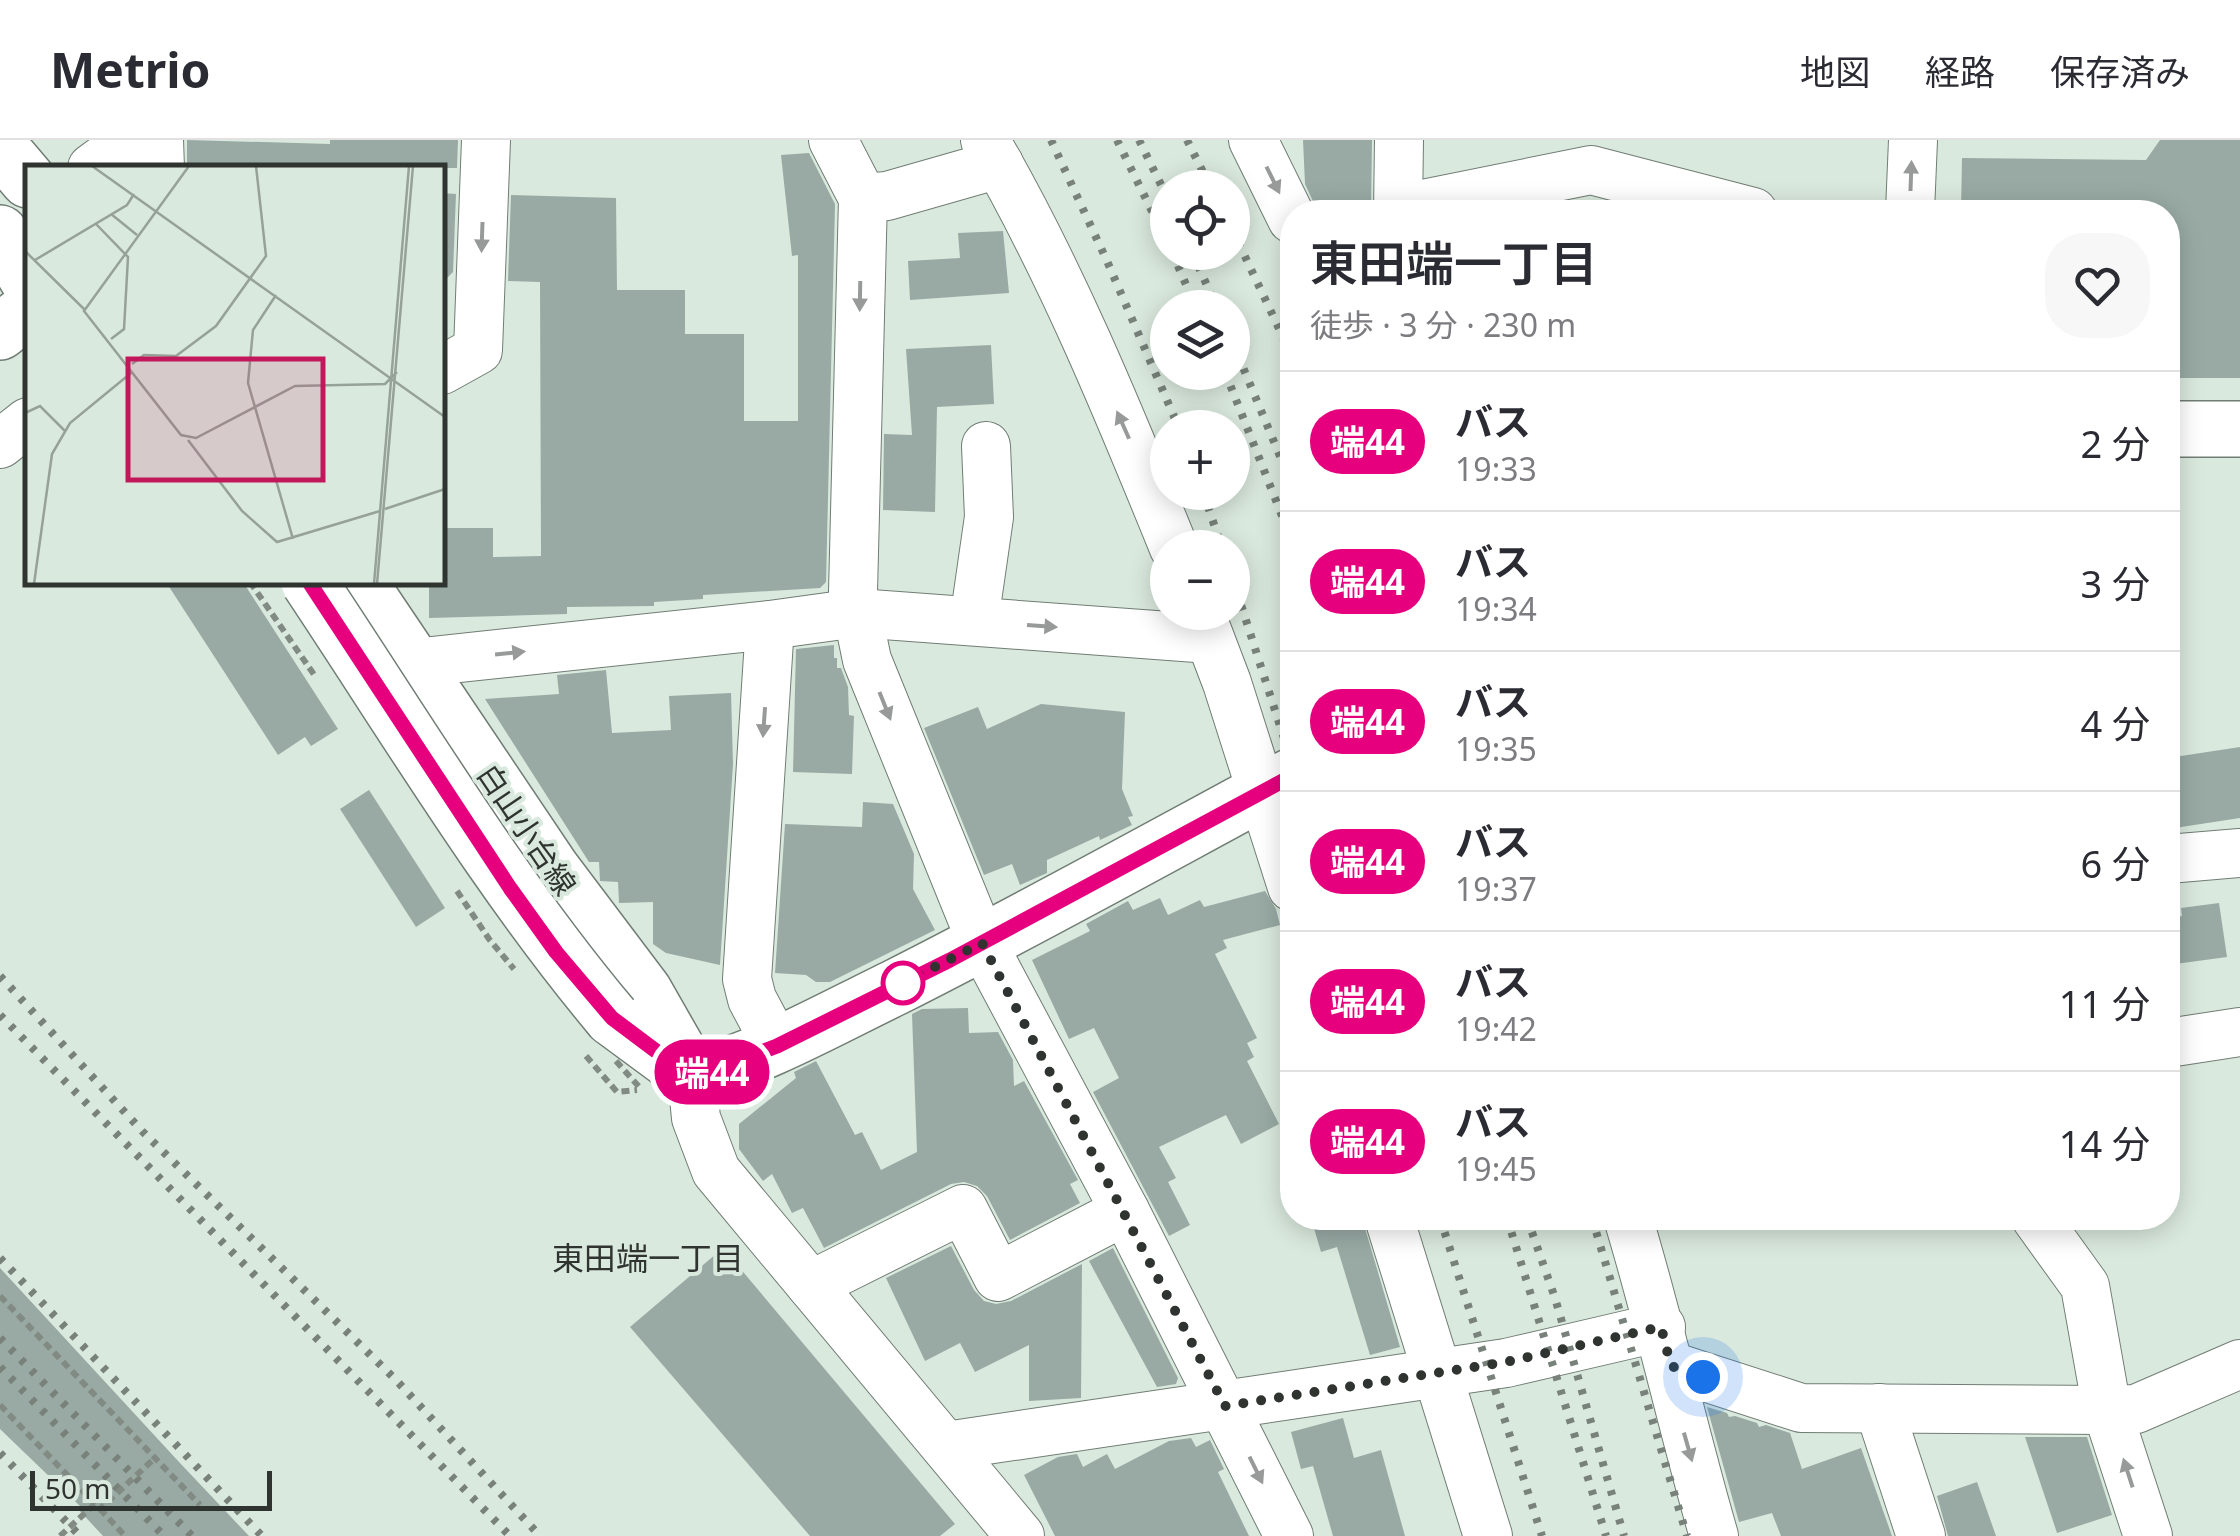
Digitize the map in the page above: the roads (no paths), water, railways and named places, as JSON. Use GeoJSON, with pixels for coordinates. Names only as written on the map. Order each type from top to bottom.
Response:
{"type":"FeatureCollection","features":[{"type":"Feature","properties":{"kind":"main road"},"geometry":{"type":"LineString","coordinates":[[0,147],[25,176]]}},
{"type":"Feature","properties":{"kind":"main road"},"geometry":{"type":"LineString","coordinates":[[0,233],[25,275]]}},
{"type":"Feature","properties":{"kind":"main road"},"geometry":{"type":"LineString","coordinates":[[0,332],[25,312]]}},
{"type":"Feature","properties":{"kind":"main road"},"geometry":{"type":"LineString","coordinates":[[2180,429],[2240,429]]}},
{"type":"Feature","properties":{"kind":"main road","name":"白山小台線"},"geometry":{"type":"LineString","coordinates":[[311,585],[556,952],[612,1018],[692,1078]]}},
{"type":"Feature","properties":{"kind":"main road","name":"白山小台線"},"geometry":{"type":"LineString","coordinates":[[361,585],[562,884],[644,990],[672,1034],[692,1078]]}},
{"type":"Feature","properties":{"kind":"main road"},"geometry":{"type":"LineString","coordinates":[[692,1078],[777,1046],[982,943],[1278,784]]}},
{"type":"Feature","properties":{"kind":"street"},"geometry":{"type":"LineString","coordinates":[[96,165],[130,140]]}},
{"type":"Feature","properties":{"kind":"street"},"geometry":{"type":"LineString","coordinates":[[445,368],[478,350],[461,290],[486,140]]}},
{"type":"Feature","properties":{"kind":"street"},"geometry":{"type":"LineString","coordinates":[[833,140],[863,198],[853,592],[867,660],[982,943],[1225,1406],[1288,1536]]}},
{"type":"Feature","properties":{"kind":"street"},"geometry":{"type":"LineString","coordinates":[[1254,140],[1283,200]]}},
{"type":"Feature","properties":{"kind":"street"},"geometry":{"type":"LineString","coordinates":[[1398,200],[1399,140]]}},
{"type":"Feature","properties":{"kind":"street"},"geometry":{"type":"LineString","coordinates":[[1910,200],[1912,140]]}},
{"type":"Feature","properties":{"kind":"street"},"geometry":{"type":"LineString","coordinates":[[863,198],[887,196],[992,152],[1053,270],[1167,530]]}},
{"type":"Feature","properties":{"kind":"street"},"geometry":{"type":"LineString","coordinates":[[1450,200],[1591,170],[1707,200]]}},
{"type":"Feature","properties":{"kind":"street"},"geometry":{"type":"LineString","coordinates":[[0,444],[25,424]]}},
{"type":"Feature","properties":{"kind":"street"},"geometry":{"type":"LineString","coordinates":[[974,621],[989,517],[986,446]]}},
{"type":"Feature","properties":{"kind":"street"},"geometry":{"type":"LineString","coordinates":[[413,662],[857,613],[974,621],[1150,625]]}},
{"type":"Feature","properties":{"kind":"street"},"geometry":{"type":"LineString","coordinates":[[770,625],[747,979],[752,999],[777,1046]]}},
{"type":"Feature","properties":{"kind":"street"},"geometry":{"type":"LineString","coordinates":[[1207,630],[1278,784]]}},
{"type":"Feature","properties":{"kind":"street"},"geometry":{"type":"LineString","coordinates":[[2180,858],[2239,858]]}},
{"type":"Feature","properties":{"kind":"street"},"geometry":{"type":"LineString","coordinates":[[2180,1041],[2240,1032]]}},
{"type":"Feature","properties":{"kind":"street"},"geometry":{"type":"LineString","coordinates":[[692,1078],[696,1118],[716,1171],[1020,1536]]}},
{"type":"Feature","properties":{"kind":"street"},"geometry":{"type":"LineString","coordinates":[[811,1285],[963,1209],[998,1277],[1124,1211]]}},
{"type":"Feature","properties":{"kind":"street"},"geometry":{"type":"LineString","coordinates":[[1393,1230],[1488,1536]]}},
{"type":"Feature","properties":{"kind":"street"},"geometry":{"type":"LineString","coordinates":[[1632,1230],[1714,1536]]}},
{"type":"Feature","properties":{"kind":"street"},"geometry":{"type":"LineString","coordinates":[[2045,1230],[2085,1286],[2107,1410],[2148,1536]]}},
{"type":"Feature","properties":{"kind":"street"},"geometry":{"type":"LineString","coordinates":[[946,1446],[1506,1362],[1666,1347],[1801,1408],[2136,1409],[2240,1364]]}},
{"type":"Feature","properties":{"kind":"street"},"geometry":{"type":"LineString","coordinates":[[1879,1408],[1921,1536]]}},
{"type":"Feature","properties":{"kind":"railway"},"geometry":{"type":"LineString","coordinates":[[1051,140],[1171,410]]}},
{"type":"Feature","properties":{"kind":"railway"},"geometry":{"type":"LineString","coordinates":[[1117,140],[1150,207]]}},
{"type":"Feature","properties":{"kind":"railway"},"geometry":{"type":"LineString","coordinates":[[1139,140],[1154,170]]}},
{"type":"Feature","properties":{"kind":"railway"},"geometry":{"type":"LineString","coordinates":[[1187,140],[1202,170]]}},
{"type":"Feature","properties":{"kind":"railway"},"geometry":{"type":"LineString","coordinates":[[1250,267],[1280,331]]}},
{"type":"Feature","properties":{"kind":"railway"},"geometry":{"type":"LineString","coordinates":[[1180,270],[1188,290]]}},
{"type":"Feature","properties":{"kind":"railway"},"geometry":{"type":"LineString","coordinates":[[1200,270],[1209,290]]}},
{"type":"Feature","properties":{"kind":"railway"},"geometry":{"type":"LineString","coordinates":[[1250,384],[1280,456]]}},
{"type":"Feature","properties":{"kind":"railway"},"geometry":{"type":"LineString","coordinates":[[1232,390],[1280,511]]}},
{"type":"Feature","properties":{"kind":"railway"},"geometry":{"type":"LineString","coordinates":[[1209,510],[1216,530]]}},
{"type":"Feature","properties":{"kind":"railway"},"geometry":{"type":"LineString","coordinates":[[1249,630],[1280,726]]}},
{"type":"Feature","properties":{"kind":"railway"},"geometry":{"type":"LineString","coordinates":[[0,976],[142,1131],[395,1379],[540,1536]]}},
{"type":"Feature","properties":{"kind":"railway"},"geometry":{"type":"LineString","coordinates":[[0,1015],[510,1536]]}},
{"type":"Feature","properties":{"kind":"railway"},"geometry":{"type":"LineString","coordinates":[[1444,1230],[1542,1536]]}},
{"type":"Feature","properties":{"kind":"railway"},"geometry":{"type":"LineString","coordinates":[[1511,1230],[1606,1536]]}},
{"type":"Feature","properties":{"kind":"railway"},"geometry":{"type":"LineString","coordinates":[[1531,1230],[1555,1298],[1624,1536]]}},
{"type":"Feature","properties":{"kind":"railway"},"geometry":{"type":"LineString","coordinates":[[1596,1230],[1687,1536]]}},
{"type":"Feature","properties":{"kind":"railway"},"geometry":{"type":"LineString","coordinates":[[0,1258],[262,1536]]}},
{"type":"Feature","properties":{"kind":"railway"},"geometry":{"type":"LineString","coordinates":[[0,1338],[192,1536]]}},
{"type":"Feature","properties":{"kind":"railway"},"geometry":{"type":"LineString","coordinates":[[0,1367],[164,1536]]}},
{"type":"Feature","properties":{"kind":"railway"},"geometry":{"type":"LineString","coordinates":[[0,1453],[80,1536]]}},
{"type":"Feature","properties":{"kind":"district","name":"東田端一丁目"},"geometry":{"type":"Point","coordinates":[648,1259]}}]}
